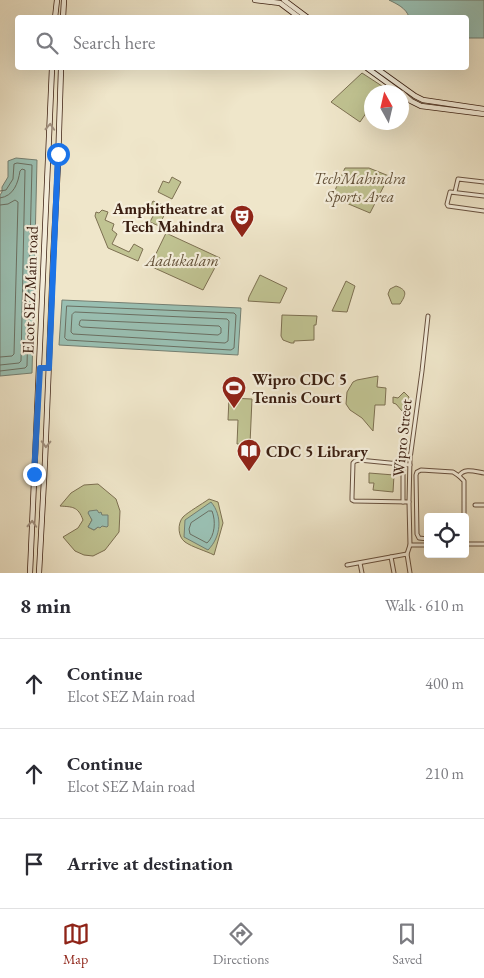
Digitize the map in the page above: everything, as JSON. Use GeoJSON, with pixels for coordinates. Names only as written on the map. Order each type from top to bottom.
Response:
{"type":"FeatureCollection","features":[{"type":"Feature","properties":{"kind":"street"},"geometry":{"type":"LineString","coordinates":[[55,15],[57,0]]}},
{"type":"Feature","properties":{"kind":"street"},"geometry":{"type":"LineString","coordinates":[[63,15],[64,0]]}},
{"type":"Feature","properties":{"kind":"street"},"geometry":{"type":"LineString","coordinates":[[255,0],[280,3],[296,15]]}},
{"type":"Feature","properties":{"kind":"street"},"geometry":{"type":"LineString","coordinates":[[284,0],[304,15]]}},
{"type":"Feature","properties":{"kind":"street","name":"Elcot SEZ Main road"},"geometry":{"type":"LineString","coordinates":[[30,573],[52,70]]}},
{"type":"Feature","properties":{"kind":"street","name":"Elcot SEZ Main road"},"geometry":{"type":"LineString","coordinates":[[39,573],[61,70]]}},
{"type":"Feature","properties":{"kind":"street"},"geometry":{"type":"LineString","coordinates":[[371,70],[423,100],[484,109]]}},
{"type":"Feature","properties":{"kind":"street"},"geometry":{"type":"LineString","coordinates":[[378,70],[394,85]]}},
{"type":"Feature","properties":{"kind":"street"},"geometry":{"type":"LineString","coordinates":[[409,99],[421,106],[484,114]]}},
{"type":"Feature","properties":{"kind":"street"},"geometry":{"type":"LineString","coordinates":[[455,192],[458,179],[484,182]]}},
{"type":"Feature","properties":{"kind":"street"},"geometry":{"type":"LineString","coordinates":[[484,196],[452,192],[447,204],[448,206],[484,211]]}},
{"type":"Feature","properties":{"kind":"street","name":"Wipro Street"},"geometry":{"type":"LineString","coordinates":[[407,554],[410,545],[410,465],[428,316]]}},
{"type":"Feature","properties":{"kind":"street"},"geometry":{"type":"LineString","coordinates":[[40,368],[49,368]]}},
{"type":"Feature","properties":{"kind":"street"},"geometry":{"type":"LineString","coordinates":[[409,502],[354,501],[352,497],[353,463],[355,461],[410,465]]}},
{"type":"Feature","properties":{"kind":"street"},"geometry":{"type":"LineString","coordinates":[[403,502],[404,464]]}},
{"type":"Feature","properties":{"kind":"street"},"geometry":{"type":"LineString","coordinates":[[424,538],[420,538],[417,534],[417,472],[420,470],[453,472],[459,476],[464,481],[464,513]]}},
{"type":"Feature","properties":{"kind":"street"},"geometry":{"type":"LineString","coordinates":[[459,476],[465,470],[484,473]]}},
{"type":"Feature","properties":{"kind":"street"},"geometry":{"type":"LineString","coordinates":[[475,505],[484,505]]}},
{"type":"Feature","properties":{"kind":"street"},"geometry":{"type":"LineString","coordinates":[[469,544],[484,544]]}},
{"type":"Feature","properties":{"kind":"street"},"geometry":{"type":"LineString","coordinates":[[410,545],[424,545]]}},
{"type":"Feature","properties":{"kind":"street"},"geometry":{"type":"LineString","coordinates":[[347,565],[407,554],[410,573]]}},
{"type":"Feature","properties":{"kind":"street"},"geometry":{"type":"LineString","coordinates":[[391,557],[394,573]]}},
{"type":"Feature","properties":{"kind":"street"},"geometry":{"type":"LineString","coordinates":[[360,563],[362,573]]}},
{"type":"Feature","properties":{"kind":"green space"},"geometry":{"type":"Polygon","coordinates":[[[362,73],[380,85],[364,85],[364,116],[360,122],[331,102],[362,73]]]}},
{"type":"Feature","properties":{"kind":"green space","name":"TechMahindra Sports Area"},"geometry":{"type":"Polygon","coordinates":[[[345,168],[369,168],[389,176],[370,213],[332,197],[345,168]]]}},
{"type":"Feature","properties":{"kind":"green space"},"geometry":{"type":"Polygon","coordinates":[[[172,177],[181,182],[172,199],[158,192],[163,181],[169,183],[172,177]]]}},
{"type":"Feature","properties":{"kind":"green space"},"geometry":{"type":"Polygon","coordinates":[[[153,201],[168,207],[159,226],[150,222],[153,216],[147,213],[153,201]]]}},
{"type":"Feature","properties":{"kind":"green space"},"geometry":{"type":"Polygon","coordinates":[[[102,210],[108,212],[105,220],[114,224],[112,230],[117,234],[112,244],[129,252],[134,244],[143,249],[138,261],[108,248],[95,216],[96,212],[99,213],[102,210]]]}},
{"type":"Feature","properties":{"kind":"green space","name":"Aadukalam"},"geometry":{"type":"Polygon","coordinates":[[[166,233],[220,258],[203,290],[150,266],[166,233]]]}},
{"type":"Feature","properties":{"kind":"green space"},"geometry":{"type":"Polygon","coordinates":[[[260,275],[287,288],[280,303],[248,301],[260,275]]]}},
{"type":"Feature","properties":{"kind":"green space"},"geometry":{"type":"Polygon","coordinates":[[[346,281],[355,286],[347,312],[332,311],[346,281]]]}},
{"type":"Feature","properties":{"kind":"green space"},"geometry":{"type":"Polygon","coordinates":[[[396,286],[403,289],[405,295],[400,304],[392,304],[388,294],[390,289],[396,286]]]}},
{"type":"Feature","properties":{"kind":"green space"},"geometry":{"type":"Polygon","coordinates":[[[282,315],[317,316],[316,325],[314,325],[314,340],[294,341],[294,343],[291,343],[283,340],[281,336],[282,315]]]}},
{"type":"Feature","properties":{"kind":"green space"},"geometry":{"type":"Polygon","coordinates":[[[378,376],[377,387],[386,388],[385,405],[375,405],[373,431],[346,404],[347,392],[353,382],[378,376]]]}},
{"type":"Feature","properties":{"kind":"green space"},"geometry":{"type":"Polygon","coordinates":[[[404,392],[409,397],[407,411],[402,411],[393,403],[393,397],[398,398],[404,392]]]}},
{"type":"Feature","properties":{"kind":"green space"},"geometry":{"type":"Polygon","coordinates":[[[229,398],[252,399],[250,444],[237,444],[238,420],[228,420],[229,398]]]}},
{"type":"Feature","properties":{"kind":"green space"},"geometry":{"type":"Polygon","coordinates":[[[369,473],[394,475],[393,492],[373,490],[374,483],[369,483],[369,473]]]}},
{"type":"Feature","properties":{"kind":"green space"},"geometry":{"type":"Polygon","coordinates":[[[98,484],[116,499],[120,511],[119,532],[105,550],[93,556],[75,551],[63,537],[78,528],[83,520],[77,510],[71,507],[60,506],[71,493],[84,485],[98,484]],[[89,512],[92,520],[88,527],[94,530],[98,527],[102,515],[89,512]]]}},
{"type":"Feature","properties":{"kind":"green space"},"geometry":{"type":"Polygon","coordinates":[[[209,499],[218,502],[223,523],[214,555],[185,542],[179,530],[183,517],[209,499]]]}},
{"type":"Feature","properties":{"kind":"water"},"geometry":{"type":"Polygon","coordinates":[[[389,0],[484,0],[484,38],[469,38],[469,15],[408,15],[398,5],[389,0]]]}},
{"type":"Feature","properties":{"kind":"water"},"geometry":{"type":"Polygon","coordinates":[[[16,158],[37,160],[32,373],[0,376],[0,195],[8,177],[8,161],[16,158]]]}},
{"type":"Feature","properties":{"kind":"water"},"geometry":{"type":"Polygon","coordinates":[[[62,300],[241,308],[238,355],[59,345],[62,300]]]}},
{"type":"Feature","properties":{"kind":"water"},"geometry":{"type":"Polygon","coordinates":[[[211,502],[219,520],[219,526],[216,539],[208,550],[184,537],[185,520],[211,502]]]}},
{"type":"Feature","properties":{"kind":"water"},"geometry":{"type":"Polygon","coordinates":[[[97,510],[102,515],[108,515],[108,526],[98,527],[94,530],[88,527],[92,520],[88,513],[89,511],[97,510]]]}},
{"type":"Feature","properties":{"kind":"place","name":"Amphitheatre at Tech Mahindra"},"geometry":{"type":"Point","coordinates":[242,238]}},
{"type":"Feature","properties":{"kind":"place","name":"Wipro CDC 5 Tennis Court"},"geometry":{"type":"Point","coordinates":[234,409]}},
{"type":"Feature","properties":{"kind":"place","name":"CDC 5 Library"},"geometry":{"type":"Point","coordinates":[249,472]}},
{"type":"Feature","properties":{"kind":"route"},"geometry":{"type":"LineString","coordinates":[[34,474],[40,368],[49,368],[58,154]]}}]}
